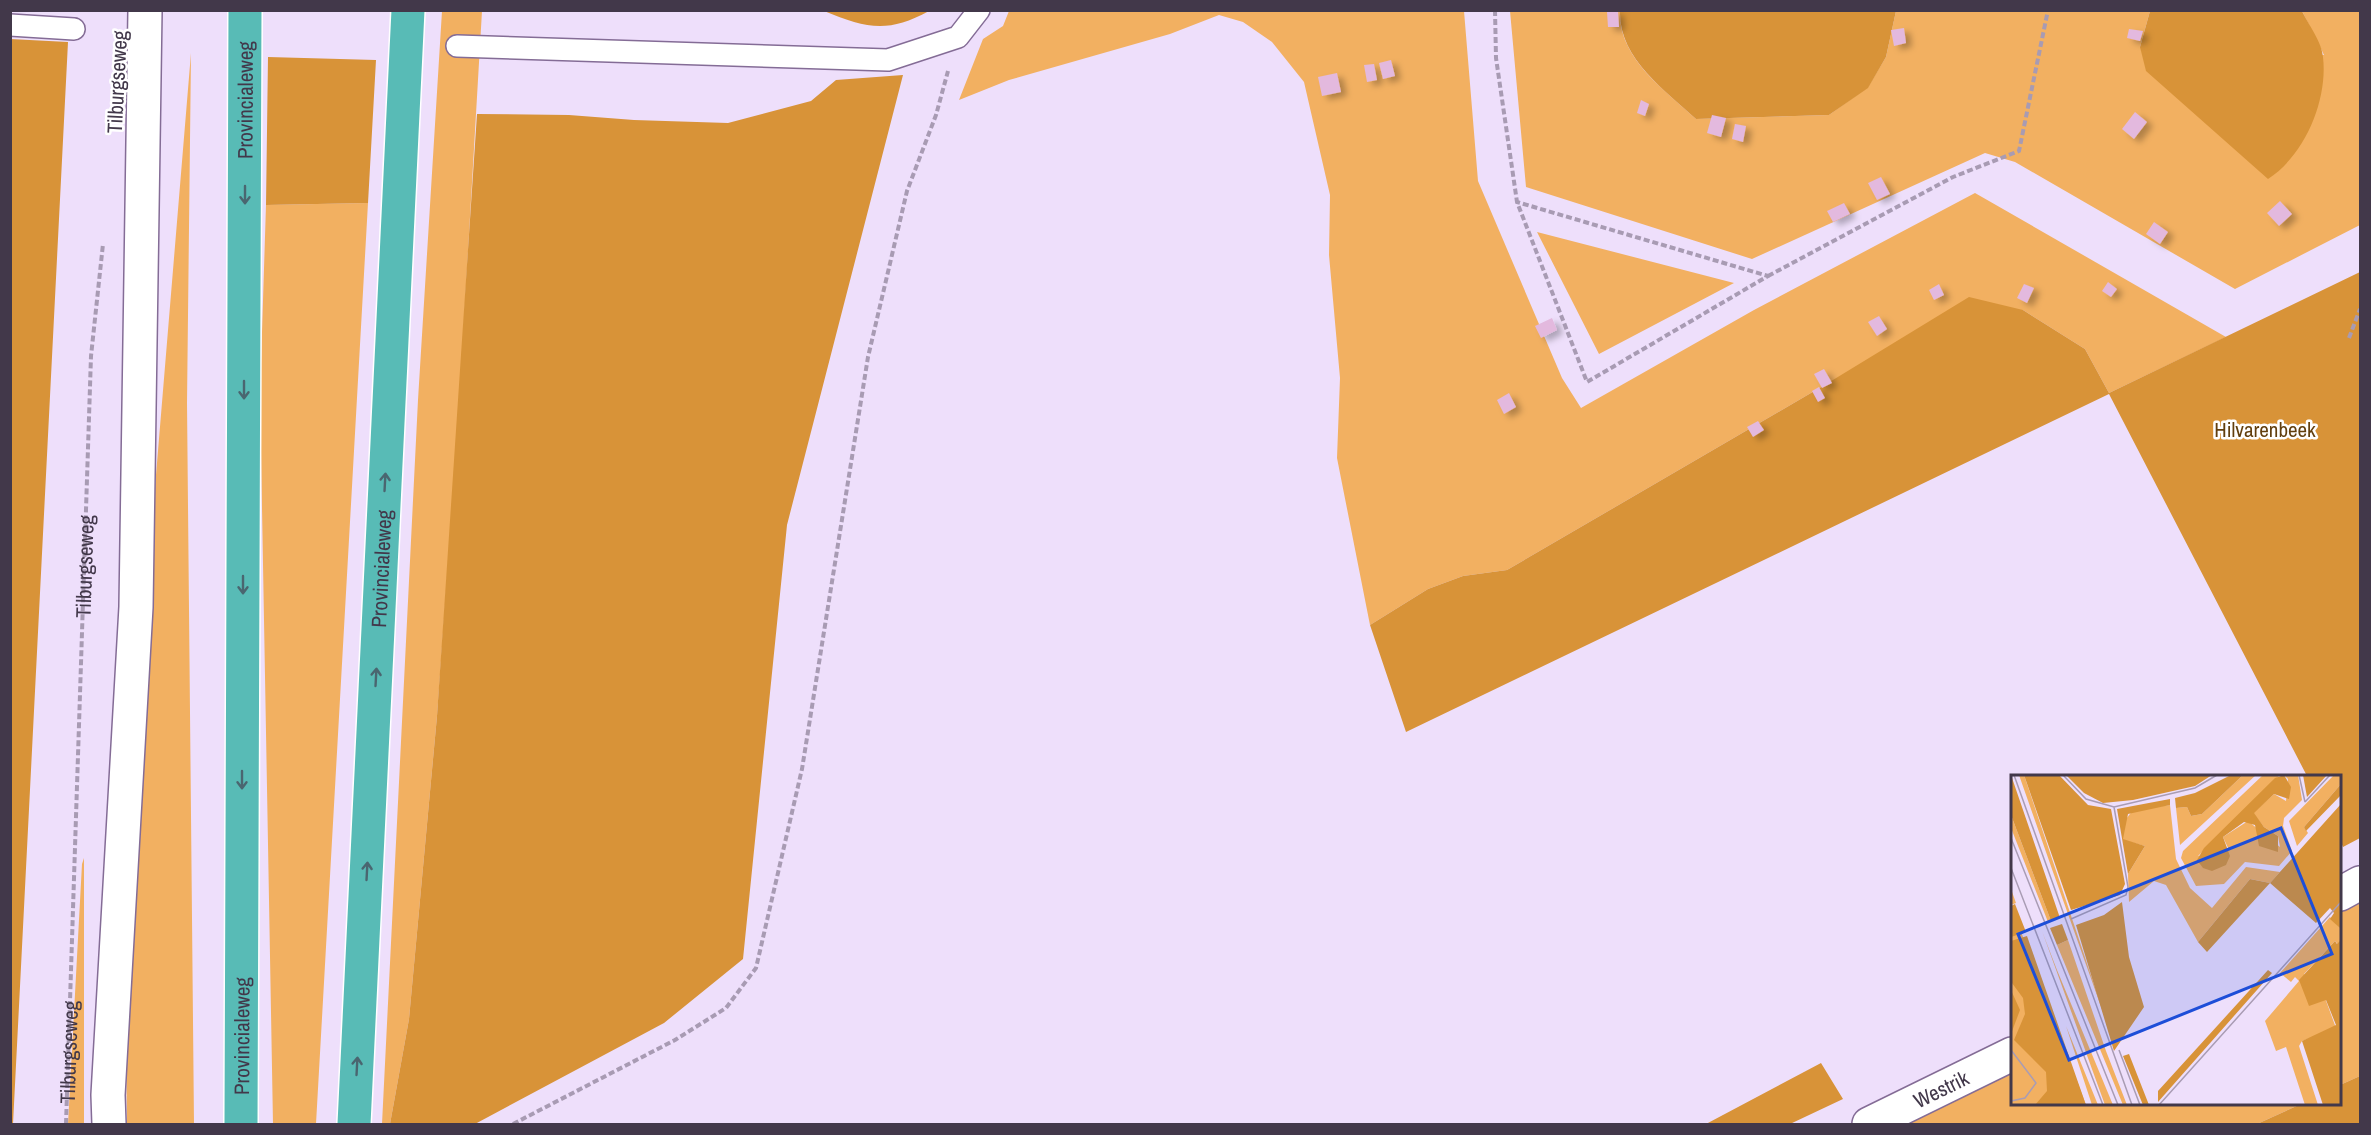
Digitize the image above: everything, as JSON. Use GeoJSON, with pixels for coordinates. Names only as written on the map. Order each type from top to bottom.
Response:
{"type":"FeatureCollection","features":[{"type":"Feature","properties":{"kind":"highway","name":"Provincialeweg"},"geometry":{"type":"LineString","coordinates":[[241,1125],[245,10]]}},
{"type":"Feature","properties":{"kind":"highway","name":"Provincialeweg"},"geometry":{"type":"LineString","coordinates":[[354,1125],[408,10]]}},
{"type":"Feature","properties":{"kind":"street","name":"Tilburgseweg"},"geometry":{"type":"LineString","coordinates":[[109,1125],[109,1083],[136,607],[145,10]]}},
{"type":"Feature","properties":{"kind":"street"},"geometry":{"type":"LineString","coordinates":[[2341,893],[2361,883]]}},
{"type":"Feature","properties":{"kind":"street","name":"Westrik"},"geometry":{"type":"LineString","coordinates":[[1869,1125],[2011,1055]]}},
{"type":"Feature","properties":{"kind":"lane"},"geometry":{"type":"LineString","coordinates":[[457,46],[888,60],[958,37],[979,10]]}},
{"type":"Feature","properties":{"kind":"lane"},"geometry":{"type":"LineString","coordinates":[[10,25],[74,29]]}},
{"type":"Feature","properties":{"kind":"path"},"geometry":{"type":"LineString","coordinates":[[1495,10],[1496,58],[1517,202],[1587,382],[1767,276],[1953,177],[2019,151],[2048,10]]}},
{"type":"Feature","properties":{"kind":"path"},"geometry":{"type":"LineString","coordinates":[[513,1125],[675,1040],[726,1008],[756,968],[802,769],[868,357],[908,191],[936,115],[958,37]]}},
{"type":"Feature","properties":{"kind":"path"},"geometry":{"type":"LineString","coordinates":[[1517,202],[1767,276]]}},
{"type":"Feature","properties":{"kind":"path","name":"Tilburgseweg"},"geometry":{"type":"LineString","coordinates":[[66,1125],[91,356],[104,240]]}},
{"type":"Feature","properties":{"kind":"path"},"geometry":{"type":"LineString","coordinates":[[2349,338],[2361,309]]}},
{"type":"Feature","properties":{"kind":"shaded area"},"geometry":{"type":"Polygon","coordinates":[[[442,11],[482,11],[458,423],[437,716],[409,1019],[390,1124],[382,1124],[418,400],[442,11]]]}},
{"type":"Feature","properties":{"kind":"shaded area"},"geometry":{"type":"Polygon","coordinates":[[[1009,11],[1464,11],[1478,181],[1562,378],[1581,408],[1754,310],[1975,193],[2226,337],[2109,393],[2085,349],[2023,310],[1828,383],[1507,570],[1463,576],[1428,589],[1370,625],[1337,458],[1340,378],[1329,255],[1330,195],[1304,82],[1272,42],[1243,22],[1219,15],[1170,34],[1009,80],[959,100],[983,39],[1003,26],[1009,11]]]}},
{"type":"Feature","properties":{"kind":"shaded area"},"geometry":{"type":"Polygon","coordinates":[[[1510,11],[1620,11],[1621,28],[1635,58],[1658,84],[1696,119],[1829,115],[1868,87],[1886,57],[1896,11],[2150,11],[2140,47],[2324,55],[2302,11],[2360,11],[2360,225],[2235,289],[2015,162],[1985,153],[1752,259],[1526,187],[1510,11]]]}},
{"type":"Feature","properties":{"kind":"shaded area"},"geometry":{"type":"Polygon","coordinates":[[[191,53],[187,403],[194,1124],[127,1124],[126,1052],[154,499],[191,53]]]}},
{"type":"Feature","properties":{"kind":"shaded area"},"geometry":{"type":"Polygon","coordinates":[[[368,203],[316,1124],[273,1124],[260,396],[266,205],[368,203]]]}},
{"type":"Feature","properties":{"kind":"shaded area"},"geometry":{"type":"Polygon","coordinates":[[[1537,232],[1734,283],[1599,354],[1537,232]]]}},
{"type":"Feature","properties":{"kind":"shaded area"},"geometry":{"type":"Polygon","coordinates":[[[84,858],[84,1124],[68,1124],[82,864],[84,858]]]}},
{"type":"Feature","properties":{"kind":"shaded area"},"geometry":{"type":"Polygon","coordinates":[[[2360,896],[2360,1076],[2341,1085],[2341,906],[2360,896]]]}},
{"type":"Feature","properties":{"kind":"shaded area"},"geometry":{"type":"Polygon","coordinates":[[[2011,1068],[2011,1105],[2299,1105],[2257,1124],[1912,1124],[1909,1119],[2011,1068]]]}},
{"type":"Feature","properties":{"kind":"green space"},"geometry":{"type":"Polygon","coordinates":[[[1620,10],[1896,11],[1886,57],[1868,88],[1829,115],[1696,119],[1646,72],[1635,58],[1621,27],[1620,10]]]}},
{"type":"Feature","properties":{"kind":"green space"},"geometry":{"type":"Polygon","coordinates":[[[824,11],[929,11],[901,23],[876,26],[865,25],[824,11]]]}},
{"type":"Feature","properties":{"kind":"green space"},"geometry":{"type":"Polygon","coordinates":[[[2150,11],[2302,11],[2322,51],[2324,74],[2322,91],[2318,108],[2303,141],[2293,156],[2268,179],[2146,71],[2140,47],[2150,11]]]}},
{"type":"Feature","properties":{"kind":"green space"},"geometry":{"type":"Polygon","coordinates":[[[10,39],[68,42],[13,1124],[10,1124],[10,39]]]}},
{"type":"Feature","properties":{"kind":"green space"},"geometry":{"type":"Polygon","coordinates":[[[268,57],[376,60],[368,203],[266,205],[268,57]]]}},
{"type":"Feature","properties":{"kind":"green space"},"geometry":{"type":"Polygon","coordinates":[[[903,75],[787,525],[743,959],[664,1023],[475,1124],[390,1124],[409,1019],[437,716],[477,114],[569,115],[728,123],[811,101],[836,80],[903,75]]]}},
{"type":"Feature","properties":{"kind":"green space","name":"Hilvarenbeek"},"geometry":{"type":"Polygon","coordinates":[[[2360,272],[2360,838],[2343,847],[2341,842],[2341,775],[2306,775],[2109,394],[1406,732],[1370,625],[1428,589],[1463,576],[1507,570],[1828,383],[1969,297],[2023,310],[2085,349],[2109,393],[2360,272]]]}},
{"type":"Feature","properties":{"kind":"green space"},"geometry":{"type":"Polygon","coordinates":[[[1821,1063],[1843,1099],[1790,1124],[1706,1124],[1821,1063]]]}},
{"type":"Feature","properties":{"kind":"green space"},"geometry":{"type":"Polygon","coordinates":[[[2360,1076],[2360,1124],[2257,1124],[2299,1105],[2341,1105],[2341,1085],[2360,1076]]]}},
{"type":"Feature","properties":{"kind":"building"},"geometry":{"type":"Polygon","coordinates":[[[1618,11],[1619,27],[1608,27],[1607,12],[1618,11]]]}},
{"type":"Feature","properties":{"kind":"building"},"geometry":{"type":"Polygon","coordinates":[[[1904,28],[1906,43],[1894,46],[1891,30],[1904,28]]]}},
{"type":"Feature","properties":{"kind":"building"},"geometry":{"type":"Polygon","coordinates":[[[2129,29],[2143,31],[2140,41],[2127,38],[2129,29]]]}},
{"type":"Feature","properties":{"kind":"building"},"geometry":{"type":"Polygon","coordinates":[[[1391,60],[1395,76],[1383,79],[1379,63],[1391,60]]]}},
{"type":"Feature","properties":{"kind":"building"},"geometry":{"type":"Polygon","coordinates":[[[1374,64],[1377,80],[1367,82],[1364,65],[1374,64]]]}},
{"type":"Feature","properties":{"kind":"building"},"geometry":{"type":"Polygon","coordinates":[[[1337,73],[1341,92],[1322,96],[1318,77],[1337,73]]]}},
{"type":"Feature","properties":{"kind":"building"},"geometry":{"type":"Polygon","coordinates":[[[1641,100],[1649,104],[1645,116],[1637,113],[1641,100]]]}},
{"type":"Feature","properties":{"kind":"building"},"geometry":{"type":"Polygon","coordinates":[[[2135,112],[2147,122],[2134,139],[2122,129],[2135,112]]]}},
{"type":"Feature","properties":{"kind":"building"},"geometry":{"type":"Polygon","coordinates":[[[1712,115],[1726,118],[1721,137],[1707,133],[1712,115]]]}},
{"type":"Feature","properties":{"kind":"building"},"geometry":{"type":"Polygon","coordinates":[[[1735,124],[1746,126],[1743,142],[1732,139],[1735,124]]]}},
{"type":"Feature","properties":{"kind":"building"},"geometry":{"type":"Polygon","coordinates":[[[1881,177],[1890,194],[1877,200],[1868,183],[1881,177]]]}},
{"type":"Feature","properties":{"kind":"building"},"geometry":{"type":"Polygon","coordinates":[[[2280,201],[2292,214],[2279,226],[2267,213],[2280,201]]]}},
{"type":"Feature","properties":{"kind":"building"},"geometry":{"type":"Polygon","coordinates":[[[1844,203],[1850,214],[1833,222],[1827,211],[1844,203]]]}},
{"type":"Feature","properties":{"kind":"building"},"geometry":{"type":"Polygon","coordinates":[[[2154,222],[2168,232],[2160,244],[2146,234],[2154,222]]]}},
{"type":"Feature","properties":{"kind":"building"},"geometry":{"type":"Polygon","coordinates":[[[2108,282],[2117,289],[2111,297],[2102,291],[2108,282]]]}},
{"type":"Feature","properties":{"kind":"building"},"geometry":{"type":"Polygon","coordinates":[[[1939,284],[1944,295],[1934,300],[1929,290],[1939,284]]]}},
{"type":"Feature","properties":{"kind":"building"},"geometry":{"type":"Polygon","coordinates":[[[2024,284],[2034,288],[2027,303],[2017,298],[2024,284]]]}},
{"type":"Feature","properties":{"kind":"building"},"geometry":{"type":"Polygon","coordinates":[[[1879,316],[1887,329],[1877,336],[1868,322],[1879,316]]]}},
{"type":"Feature","properties":{"kind":"building"},"geometry":{"type":"Polygon","coordinates":[[[1552,318],[1557,330],[1541,338],[1535,326],[1552,318]]]}},
{"type":"Feature","properties":{"kind":"building"},"geometry":{"type":"Polygon","coordinates":[[[1824,369],[1832,383],[1822,388],[1814,374],[1824,369]]]}},
{"type":"Feature","properties":{"kind":"building"},"geometry":{"type":"Polygon","coordinates":[[[1819,387],[1825,398],[1818,402],[1812,391],[1819,387]]]}},
{"type":"Feature","properties":{"kind":"building"},"geometry":{"type":"Polygon","coordinates":[[[1509,393],[1516,407],[1504,414],[1497,400],[1509,393]]]}},
{"type":"Feature","properties":{"kind":"building"},"geometry":{"type":"Polygon","coordinates":[[[1758,421],[1764,430],[1753,437],[1747,427],[1758,421]]]}}]}
